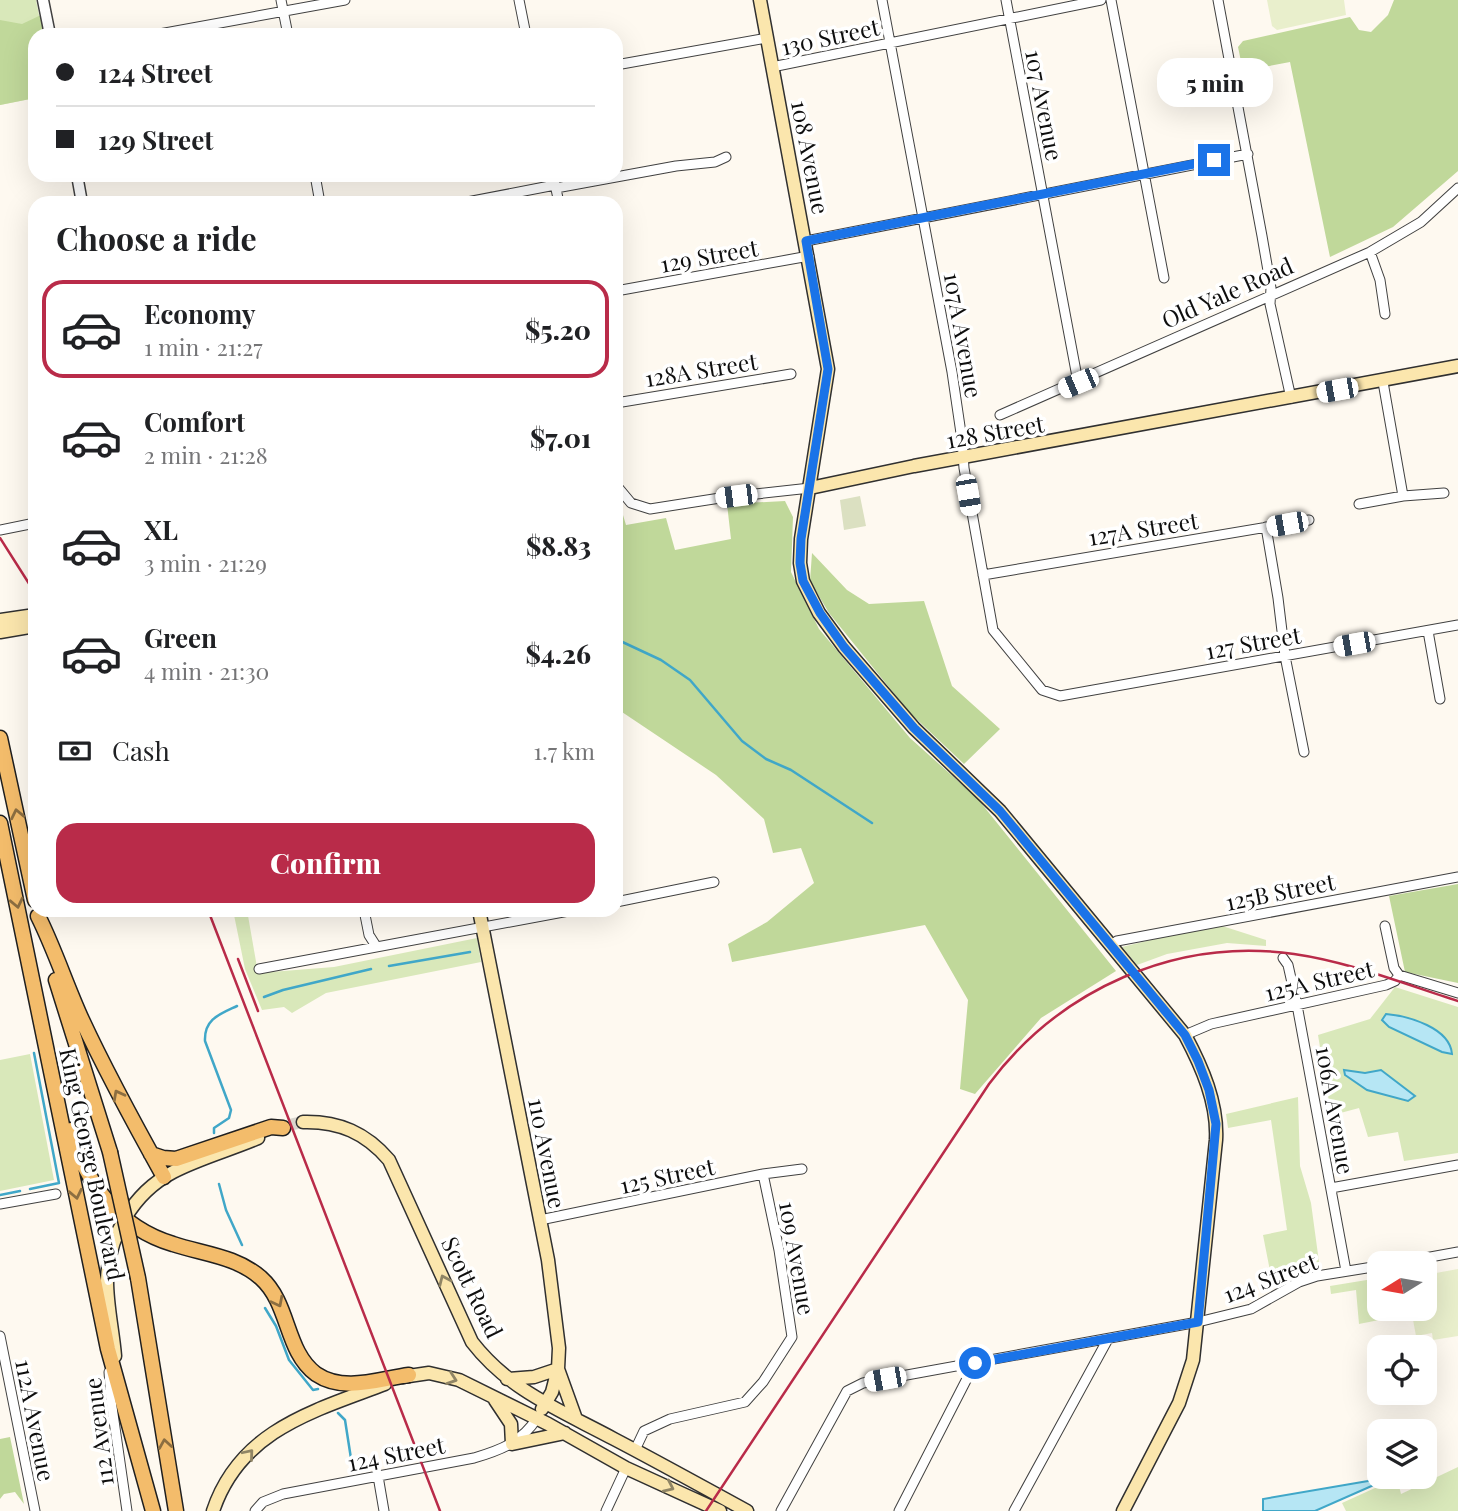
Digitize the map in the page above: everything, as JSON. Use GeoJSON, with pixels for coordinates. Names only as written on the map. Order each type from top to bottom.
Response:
{"type":"FeatureCollection","features":[{"type":"Feature","properties":{"kind":"main road","name":"108 Avenue"},"geometry":{"type":"LineString","coordinates":[[760,0],[828,369],[810,488]]}},
{"type":"Feature","properties":{"kind":"main road","name":"128 Street"},"geometry":{"type":"LineString","coordinates":[[810,488],[1458,366]]}},
{"type":"Feature","properties":{"kind":"main road"},"geometry":{"type":"LineString","coordinates":[[810,488],[801,539],[800,563],[803,581],[820,613],[844,647],[914,728],[1000,811],[1185,1035],[1209,1090],[1216,1124],[1194,1360],[1186,1388],[1123,1511]]}},
{"type":"Feature","properties":{"kind":"main road"},"geometry":{"type":"LineString","coordinates":[[0,620],[28,616]]}},
{"type":"Feature","properties":{"kind":"main road"},"geometry":{"type":"LineString","coordinates":[[0,632],[28,627]]}},
{"type":"Feature","properties":{"kind":"main road"},"geometry":{"type":"LineString","coordinates":[[0,738],[28,868]]}},
{"type":"Feature","properties":{"kind":"main road","name":"King George Boulevard"},"geometry":{"type":"LineString","coordinates":[[0,823],[108,1349],[153,1511]]}},
{"type":"Feature","properties":{"kind":"main road","name":"King George Boulevard"},"geometry":{"type":"LineString","coordinates":[[39,917],[50,961],[110,1152],[138,1278],[176,1511]]}},
{"type":"Feature","properties":{"kind":"main road"},"geometry":{"type":"LineString","coordinates":[[40,917],[68,988],[108,1075],[164,1177]]}},
{"type":"Feature","properties":{"kind":"main road","name":"110 Avenue"},"geometry":{"type":"LineString","coordinates":[[481,917],[540,1220],[559,1348],[558,1369],[552,1392],[537,1418]]}},
{"type":"Feature","properties":{"kind":"main road"},"geometry":{"type":"LineString","coordinates":[[24,935],[79,1157],[107,1203],[124,1219],[169,1243],[227,1258],[260,1278],[279,1302],[299,1353],[316,1373],[343,1384],[360,1384],[420,1373],[442,1375],[537,1418],[626,1468],[720,1511]]}},
{"type":"Feature","properties":{"kind":"main road","name":"Scott Road"},"geometry":{"type":"LineString","coordinates":[[303,1122],[327,1123],[348,1129],[372,1142],[389,1160],[472,1342],[493,1367],[545,1404],[747,1511]]}},
{"type":"Feature","properties":{"kind":"main road"},"geometry":{"type":"LineString","coordinates":[[151,1154],[176,1159],[271,1127],[286,1127]]}},
{"type":"Feature","properties":{"kind":"main road"},"geometry":{"type":"LineString","coordinates":[[116,1377],[108,1302],[108,1268],[112,1246],[124,1219],[144,1193],[164,1177],[286,1127]]}},
{"type":"Feature","properties":{"kind":"main road"},"geometry":{"type":"LineString","coordinates":[[507,1379],[534,1377],[558,1369],[576,1419]]}},
{"type":"Feature","properties":{"kind":"main road"},"geometry":{"type":"LineString","coordinates":[[213,1511],[230,1476],[257,1444],[284,1424],[327,1404],[409,1375]]}},
{"type":"Feature","properties":{"kind":"main road"},"geometry":{"type":"LineString","coordinates":[[493,1397],[511,1424],[512,1444],[565,1433]]}},
{"type":"Feature","properties":{"kind":"street"},"geometry":{"type":"LineString","coordinates":[[43,0],[49,28]]}},
{"type":"Feature","properties":{"kind":"street"},"geometry":{"type":"LineString","coordinates":[[281,0],[287,28]]}},
{"type":"Feature","properties":{"kind":"street"},"geometry":{"type":"LineString","coordinates":[[192,28],[345,0]]}},
{"type":"Feature","properties":{"kind":"street"},"geometry":{"type":"LineString","coordinates":[[519,0],[525,28]]}},
{"type":"Feature","properties":{"kind":"street","name":"107A Avenue"},"geometry":{"type":"LineString","coordinates":[[881,0],[952,372],[963,458],[993,630],[1042,690],[1055,695]]}},
{"type":"Feature","properties":{"kind":"street","name":"107 Avenue"},"geometry":{"type":"LineString","coordinates":[[1006,0],[1078,383]]}},
{"type":"Feature","properties":{"kind":"street","name":"130 Street"},"geometry":{"type":"LineString","coordinates":[[772,67],[1101,0]]}},
{"type":"Feature","properties":{"kind":"street"},"geometry":{"type":"LineString","coordinates":[[1111,0],[1164,278]]}},
{"type":"Feature","properties":{"kind":"street"},"geometry":{"type":"LineString","coordinates":[[1218,0],[1248,153],[1271,288],[1270,304],[1291,398]]}},
{"type":"Feature","properties":{"kind":"street","name":"130 Street"},"geometry":{"type":"LineString","coordinates":[[623,64],[767,38]]}},
{"type":"Feature","properties":{"kind":"street"},"geometry":{"type":"LineString","coordinates":[[806,241],[1248,153]]}},
{"type":"Feature","properties":{"kind":"street"},"geometry":{"type":"LineString","coordinates":[[623,175],[715,162],[726,157]]}},
{"type":"Feature","properties":{"kind":"street"},"geometry":{"type":"LineString","coordinates":[[554,182],[557,196]]}},
{"type":"Feature","properties":{"kind":"street"},"geometry":{"type":"LineString","coordinates":[[503,196],[584,182]]}},
{"type":"Feature","properties":{"kind":"street","name":"Old Yale Road"},"geometry":{"type":"LineString","coordinates":[[1000,415],[1078,383],[1370,252],[1421,222],[1458,188]]}},
{"type":"Feature","properties":{"kind":"street"},"geometry":{"type":"LineString","coordinates":[[1370,252],[1380,280],[1385,314]]}},
{"type":"Feature","properties":{"kind":"street","name":"129 Street"},"geometry":{"type":"LineString","coordinates":[[623,290],[809,256]]}},
{"type":"Feature","properties":{"kind":"street","name":"128A Street"},"geometry":{"type":"LineString","coordinates":[[623,402],[792,373]]}},
{"type":"Feature","properties":{"kind":"street"},"geometry":{"type":"LineString","coordinates":[[1383,382],[1404,496]]}},
{"type":"Feature","properties":{"kind":"street","name":"128 Street"},"geometry":{"type":"LineString","coordinates":[[623,494],[638,506],[655,509],[720,498],[810,488]]}},
{"type":"Feature","properties":{"kind":"street"},"geometry":{"type":"LineString","coordinates":[[1359,504],[1404,496],[1444,493]]}},
{"type":"Feature","properties":{"kind":"street","name":"127A Street"},"geometry":{"type":"LineString","coordinates":[[983,575],[1136,547],[1309,520]]}},
{"type":"Feature","properties":{"kind":"street"},"geometry":{"type":"LineString","coordinates":[[0,530],[28,524]]}},
{"type":"Feature","properties":{"kind":"street"},"geometry":{"type":"LineString","coordinates":[[1266,527],[1285,656],[1304,752]]}},
{"type":"Feature","properties":{"kind":"street","name":"127 Street"},"geometry":{"type":"LineString","coordinates":[[1055,695],[1458,625]]}},
{"type":"Feature","properties":{"kind":"street"},"geometry":{"type":"LineString","coordinates":[[1428,631],[1440,699]]}},
{"type":"Feature","properties":{"kind":"street","name":"125B Street"},"geometry":{"type":"LineString","coordinates":[[1110,946],[1117,941],[1458,877]]}},
{"type":"Feature","properties":{"kind":"street"},"geometry":{"type":"LineString","coordinates":[[623,901],[714,882]]}},
{"type":"Feature","properties":{"kind":"street"},"geometry":{"type":"LineString","coordinates":[[365,917],[369,935],[376,946]]}},
{"type":"Feature","properties":{"kind":"street"},"geometry":{"type":"LineString","coordinates":[[259,969],[539,917]]}},
{"type":"Feature","properties":{"kind":"street"},"geometry":{"type":"LineString","coordinates":[[1385,926],[1394,968],[1399,975]]}},
{"type":"Feature","properties":{"kind":"street","name":"106A Avenue"},"geometry":{"type":"LineString","coordinates":[[1283,958],[1288,965],[1297,1005],[1346,1271]]}},
{"type":"Feature","properties":{"kind":"street","name":"125A Street"},"geometry":{"type":"LineString","coordinates":[[1185,1035],[1212,1024],[1386,985],[1395,981],[1399,975],[1458,993]]}},
{"type":"Feature","properties":{"kind":"street"},"geometry":{"type":"LineString","coordinates":[[1331,1188],[1458,1165]]}},
{"type":"Feature","properties":{"kind":"street","name":"125 Street"},"geometry":{"type":"LineString","coordinates":[[540,1220],[763,1174],[802,1169]]}},
{"type":"Feature","properties":{"kind":"street","name":"109 Avenue"},"geometry":{"type":"LineString","coordinates":[[635,1450],[644,1431],[670,1419],[745,1402],[763,1382],[792,1336],[779,1250],[763,1174]]}},
{"type":"Feature","properties":{"kind":"street"},"geometry":{"type":"LineString","coordinates":[[0,1203],[56,1194]]}},
{"type":"Feature","properties":{"kind":"street"},"geometry":{"type":"LineString","coordinates":[[1437,1256],[1458,1252]]}},
{"type":"Feature","properties":{"kind":"street","name":"124 Street"},"geometry":{"type":"LineString","coordinates":[[781,1511],[847,1391],[863,1383],[1198,1322],[1251,1309],[1299,1282],[1317,1276],[1367,1268]]}},
{"type":"Feature","properties":{"kind":"street","name":"112A Avenue"},"geometry":{"type":"LineString","coordinates":[[0,1336],[35,1511]]}},
{"type":"Feature","properties":{"kind":"street"},"geometry":{"type":"LineString","coordinates":[[1014,1511],[1108,1339]]}},
{"type":"Feature","properties":{"kind":"street","name":"112 Avenue"},"geometry":{"type":"LineString","coordinates":[[108,1349],[111,1400],[127,1511]]}},
{"type":"Feature","properties":{"kind":"street"},"geometry":{"type":"LineString","coordinates":[[899,1511],[975,1363]]}},
{"type":"Feature","properties":{"kind":"street","name":"124 Street"},"geometry":{"type":"LineString","coordinates":[[255,1511],[263,1502],[283,1494],[474,1458],[512,1444],[530,1429],[537,1418]]}},
{"type":"Feature","properties":{"kind":"street"},"geometry":{"type":"LineString","coordinates":[[606,1511],[626,1468]]}},
{"type":"Feature","properties":{"kind":"street"},"geometry":{"type":"LineString","coordinates":[[377,1476],[384,1511]]}},
{"type":"Feature","properties":{"kind":"green space"},"geometry":{"type":"Polygon","coordinates":[[[0,0],[36,0],[42,28],[28,28],[28,99],[0,105],[0,0]]]}},
{"type":"Feature","properties":{"kind":"green space"},"geometry":{"type":"Polygon","coordinates":[[[1267,0],[1344,0],[1346,15],[1277,30],[1272,26],[1267,0]]]}},
{"type":"Feature","properties":{"kind":"green space"},"geometry":{"type":"Polygon","coordinates":[[[1394,0],[1458,0],[1458,171],[1393,227],[1330,257],[1290,62],[1243,71],[1238,47],[1243,41],[1350,17],[1359,30],[1371,32],[1388,15],[1394,0]]]}},
{"type":"Feature","properties":{"kind":"green space"},"geometry":{"type":"Polygon","coordinates":[[[41,15],[44,28],[28,28],[28,99],[0,105],[0,20],[22,24],[41,15]]]}},
{"type":"Feature","properties":{"kind":"green space"},"geometry":{"type":"Polygon","coordinates":[[[860,496],[866,526],[844,530],[840,500],[860,496]]]}},
{"type":"Feature","properties":{"kind":"green space"},"geometry":{"type":"Polygon","coordinates":[[[785,501],[793,517],[791,572],[819,629],[910,738],[977,798],[1116,971],[1041,1018],[975,1094],[960,1089],[968,1000],[925,925],[732,962],[728,944],[767,922],[814,883],[801,848],[773,853],[764,819],[716,775],[623,713],[623,515],[626,525],[666,518],[675,550],[731,539],[727,504],[785,501]]]}},
{"type":"Feature","properties":{"kind":"green space"},"geometry":{"type":"Polygon","coordinates":[[[812,553],[847,590],[869,604],[924,601],[952,686],[1000,729],[964,764],[909,712],[829,613],[810,581],[812,553]]]}},
{"type":"Feature","properties":{"kind":"green space"},"geometry":{"type":"Polygon","coordinates":[[[1458,884],[1458,983],[1405,972],[1389,896],[1458,884]]]}},
{"type":"Feature","properties":{"kind":"green space"},"geometry":{"type":"Polygon","coordinates":[[[234,917],[248,917],[258,973],[334,967],[477,938],[481,962],[326,993],[292,1013],[284,1007],[262,1010],[245,969],[234,917]]]}},
{"type":"Feature","properties":{"kind":"green space"},"geometry":{"type":"Polygon","coordinates":[[[1216,924],[1266,940],[1266,946],[1227,943],[1167,954],[1137,965],[1122,947],[1216,924]]]}},
{"type":"Feature","properties":{"kind":"green space"},"geometry":{"type":"Polygon","coordinates":[[[1395,987],[1458,1007],[1458,1153],[1404,1161],[1398,1132],[1368,1137],[1359,1108],[1333,1115],[1330,1108],[1318,1035],[1370,1019],[1395,987]]]}},
{"type":"Feature","properties":{"kind":"green space"},"geometry":{"type":"Polygon","coordinates":[[[30,1054],[54,1180],[0,1191],[0,1060],[30,1054]]]}},
{"type":"Feature","properties":{"kind":"green space"},"geometry":{"type":"Polygon","coordinates":[[[1298,1097],[1300,1166],[1311,1203],[1319,1262],[1272,1281],[1263,1235],[1287,1230],[1271,1120],[1228,1128],[1226,1114],[1298,1097]]]}},
{"type":"Feature","properties":{"kind":"green space"},"geometry":{"type":"Polygon","coordinates":[[[1458,1269],[1458,1336],[1437,1339],[1437,1335],[1432,1333],[1416,1335],[1413,1321],[1437,1321],[1437,1273],[1458,1269]]]}},
{"type":"Feature","properties":{"kind":"green space"},"geometry":{"type":"Polygon","coordinates":[[[1367,1280],[1367,1321],[1374,1321],[1359,1324],[1356,1290],[1331,1294],[1330,1286],[1367,1280]]]}},
{"type":"Feature","properties":{"kind":"green space"},"geometry":{"type":"Polygon","coordinates":[[[10,1437],[24,1504],[15,1492],[4,1494],[0,1499],[0,1439],[10,1437]]]}},
{"type":"Feature","properties":{"kind":"green space"},"geometry":{"type":"Polygon","coordinates":[[[1458,1467],[1458,1511],[1346,1511],[1342,1503],[1373,1489],[1400,1489],[1401,1494],[1412,1489],[1437,1489],[1437,1477],[1458,1467]]]}},
{"type":"Feature","properties":{"kind":"water"},"geometry":{"type":"Polygon","coordinates":[[[1386,1014],[1406,1017],[1436,1030],[1450,1045],[1452,1054],[1442,1052],[1389,1027],[1382,1020],[1386,1014]]]}},
{"type":"Feature","properties":{"kind":"water"},"geometry":{"type":"Polygon","coordinates":[[[1344,1070],[1365,1073],[1381,1070],[1415,1096],[1408,1101],[1367,1090],[1345,1075],[1344,1070]]]}},
{"type":"Feature","properties":{"kind":"water"},"geometry":{"type":"Polygon","coordinates":[[[1367,1481],[1367,1488],[1315,1511],[1263,1511],[1263,1499],[1367,1481]]]}},
{"type":"Feature","properties":{"kind":"waterway"},"geometry":{"type":"LineString","coordinates":[[623,642],[661,660],[690,680],[742,741],[766,759],[791,770],[872,823]]}},
{"type":"Feature","properties":{"kind":"waterway"},"geometry":{"type":"LineString","coordinates":[[389,966],[470,952]]}},
{"type":"Feature","properties":{"kind":"waterway"},"geometry":{"type":"LineString","coordinates":[[264,997],[371,969]]}},
{"type":"Feature","properties":{"kind":"waterway"},"geometry":{"type":"LineString","coordinates":[[214,1133],[214,1128],[229,1118],[231,1110],[205,1041],[205,1034],[214,1018],[237,1006]]}},
{"type":"Feature","properties":{"kind":"waterway"},"geometry":{"type":"LineString","coordinates":[[30,1189],[59,1183],[34,1053]]}},
{"type":"Feature","properties":{"kind":"waterway"},"geometry":{"type":"LineString","coordinates":[[219,1184],[226,1210],[242,1245]]}},
{"type":"Feature","properties":{"kind":"waterway"},"geometry":{"type":"LineString","coordinates":[[0,1195],[20,1191]]}},
{"type":"Feature","properties":{"kind":"waterway"},"geometry":{"type":"LineString","coordinates":[[265,1308],[276,1326],[289,1360],[313,1390],[318,1389]]}},
{"type":"Feature","properties":{"kind":"waterway"},"geometry":{"type":"LineString","coordinates":[[338,1413],[345,1420],[352,1465]]}},
{"type":"Feature","properties":{"kind":"tunnel"},"geometry":{"type":"LineString","coordinates":[[289,1125],[303,1122]]}},
{"type":"Feature","properties":{"kind":"railway"},"geometry":{"type":"LineString","coordinates":[[0,538],[28,582]]}},
{"type":"Feature","properties":{"kind":"railway"},"geometry":{"type":"LineString","coordinates":[[211,917],[440,1511]]}},
{"type":"Feature","properties":{"kind":"railway"},"geometry":{"type":"LineString","coordinates":[[706,1511],[989,1084],[1018,1050],[1050,1021],[1086,997],[1124,977],[1164,963],[1207,954],[1250,951],[1294,954],[1336,962],[1458,1001]]}},
{"type":"Feature","properties":{"kind":"railway"},"geometry":{"type":"LineString","coordinates":[[238,959],[258,1011]]}},
{"type":"Feature","properties":{"kind":"route"},"geometry":{"type":"LineString","coordinates":[[975,1363],[1198,1322],[1216,1118],[1209,1090],[1185,1035],[1000,811],[914,728],[874,683],[835,635],[806,588],[800,563],[801,539],[828,383],[828,369],[806,241],[1214,160]]}}]}
